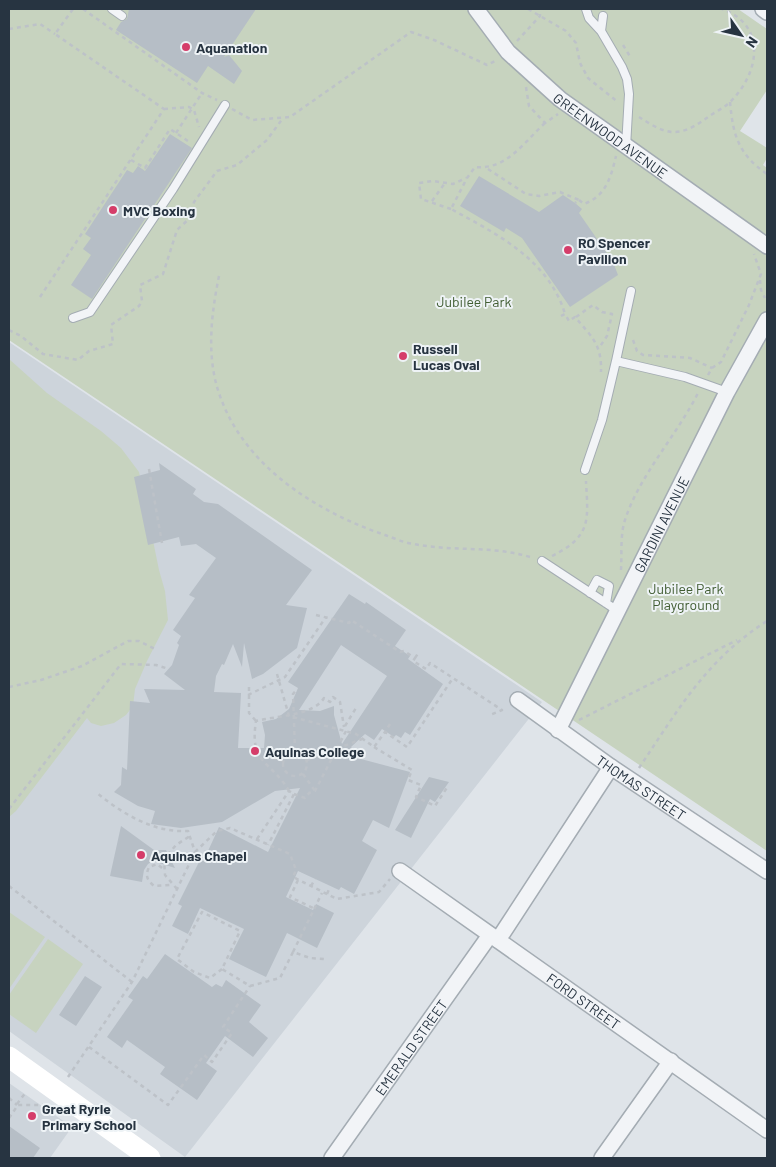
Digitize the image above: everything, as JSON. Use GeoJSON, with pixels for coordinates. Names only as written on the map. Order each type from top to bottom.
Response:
{"type":"FeatureCollection","features":[{"type":"Feature","properties":{"kind":"main road"},"geometry":{"type":"LineString","coordinates":[[9,1057],[150,1158]]}},
{"type":"Feature","properties":{"kind":"street","name":"GREENWOOD AVENUE"},"geometry":{"type":"LineString","coordinates":[[476,9],[508,52],[621,151],[766,248]]}},
{"type":"Feature","properties":{"kind":"street"},"geometry":{"type":"LineString","coordinates":[[763,9],[767,12]]}},
{"type":"Feature","properties":{"kind":"street","name":"GARDINI AVENUE"},"geometry":{"type":"LineString","coordinates":[[558,730],[612,607],[767,320]]}},
{"type":"Feature","properties":{"kind":"street","name":"THOMAS STREET"},"geometry":{"type":"LineString","coordinates":[[518,700],[611,767],[767,871]]}},
{"type":"Feature","properties":{"kind":"street","name":"EMERALD STREET"},"geometry":{"type":"LineString","coordinates":[[332,1158],[494,937],[611,767]]}},
{"type":"Feature","properties":{"kind":"street","name":"FORD STREET"},"geometry":{"type":"LineString","coordinates":[[398,869],[767,1130]]}},
{"type":"Feature","properties":{"kind":"street"},"geometry":{"type":"LineString","coordinates":[[602,1158],[670,1061]]}},
{"type":"Feature","properties":{"kind":"lane"},"geometry":{"type":"LineString","coordinates":[[112,9],[122,16]]}},
{"type":"Feature","properties":{"kind":"lane"},"geometry":{"type":"LineString","coordinates":[[586,9],[589,18],[601,32],[622,67],[627,80],[628,110],[621,151]]}},
{"type":"Feature","properties":{"kind":"lane"},"geometry":{"type":"LineString","coordinates":[[601,32],[603,16]]}},
{"type":"Feature","properties":{"kind":"lane"},"geometry":{"type":"LineString","coordinates":[[73,318],[90,312],[173,189],[225,106]]}},
{"type":"Feature","properties":{"kind":"lane"},"geometry":{"type":"LineString","coordinates":[[585,470],[602,420],[631,291]]}},
{"type":"Feature","properties":{"kind":"lane"},"geometry":{"type":"LineString","coordinates":[[616,361],[685,376],[727,392]]}},
{"type":"Feature","properties":{"kind":"lane"},"geometry":{"type":"LineString","coordinates":[[542,561],[612,607]]}},
{"type":"Feature","properties":{"kind":"lane"},"geometry":{"type":"LineString","coordinates":[[590,593],[597,580],[609,586],[612,607]]}},
{"type":"Feature","properties":{"kind":"path"},"geometry":{"type":"LineString","coordinates":[[55,34],[73,9]]}},
{"type":"Feature","properties":{"kind":"path"},"geometry":{"type":"LineString","coordinates":[[83,9],[202,92],[252,120],[290,117],[411,32],[434,40],[487,65],[500,59],[508,52],[540,16],[540,9]]}},
{"type":"Feature","properties":{"kind":"path"},"geometry":{"type":"LineString","coordinates":[[528,9],[566,32],[576,43],[582,69],[588,78],[628,110],[661,130],[677,132],[694,126],[730,102],[751,69],[755,49],[754,38],[745,24],[733,13],[722,9]]}},
{"type":"Feature","properties":{"kind":"path"},"geometry":{"type":"LineString","coordinates":[[9,29],[40,24],[164,110],[189,107],[199,128]]}},
{"type":"Feature","properties":{"kind":"path"},"geometry":{"type":"LineString","coordinates":[[617,41],[626,49],[631,58]]}},
{"type":"Feature","properties":{"kind":"path"},"geometry":{"type":"LineString","coordinates":[[176,133],[202,92]]}},
{"type":"Feature","properties":{"kind":"path"},"geometry":{"type":"LineString","coordinates":[[730,102],[733,130],[738,143],[751,161],[767,174]]}},
{"type":"Feature","properties":{"kind":"path"},"geometry":{"type":"LineString","coordinates":[[40,297],[164,110]]}},
{"type":"Feature","properties":{"kind":"path"},"geometry":{"type":"LineString","coordinates":[[9,330],[20,336],[42,354],[78,360],[89,351],[113,344],[111,325],[139,306],[142,301],[140,285],[162,274],[177,230],[191,217],[194,202],[217,172],[237,165],[267,140],[284,118]]}},
{"type":"Feature","properties":{"kind":"path"},"geometry":{"type":"LineString","coordinates":[[451,209],[467,178],[475,168],[488,169],[500,165],[545,123]]}},
{"type":"Feature","properties":{"kind":"path"},"geometry":{"type":"LineString","coordinates":[[131,160],[144,168],[170,129],[195,146]]}},
{"type":"Feature","properties":{"kind":"path"},"geometry":{"type":"LineString","coordinates":[[488,169],[526,194],[539,196],[560,192],[584,204],[602,193],[621,151]]}},
{"type":"Feature","properties":{"kind":"path"},"geometry":{"type":"LineString","coordinates":[[467,178],[454,184],[433,181],[419,183],[421,199],[432,201],[451,209],[500,236],[530,259],[548,279],[561,302],[563,315],[569,321],[593,305],[602,312],[625,318],[634,324],[632,343],[637,351],[643,355],[690,358],[712,368]]}},
{"type":"Feature","properties":{"kind":"path"},"geometry":{"type":"LineString","coordinates":[[432,201],[445,183]]}},
{"type":"Feature","properties":{"kind":"path"},"geometry":{"type":"LineString","coordinates":[[575,204],[579,200]]}},
{"type":"Feature","properties":{"kind":"path"},"geometry":{"type":"LineString","coordinates":[[761,274],[760,284],[765,298]]}},
{"type":"Feature","properties":{"kind":"path"},"geometry":{"type":"LineString","coordinates":[[219,276],[212,310],[213,363],[219,395],[229,418],[255,454],[296,493],[351,524],[413,544],[510,550],[542,561],[570,547],[587,526],[585,470]]}},
{"type":"Feature","properties":{"kind":"path"},"geometry":{"type":"LineString","coordinates":[[599,348],[607,336],[612,314]]}},
{"type":"Feature","properties":{"kind":"path"},"geometry":{"type":"LineString","coordinates":[[575,317],[592,335],[599,348],[601,376]]}},
{"type":"Feature","properties":{"kind":"path"},"geometry":{"type":"LineString","coordinates":[[149,469],[162,543]]}},
{"type":"Feature","properties":{"kind":"path"},"geometry":{"type":"LineString","coordinates":[[316,615],[349,623],[352,620],[400,652],[404,651],[414,658],[413,661],[426,669],[431,662],[502,710],[490,715]]}},
{"type":"Feature","properties":{"kind":"path"},"geometry":{"type":"LineString","coordinates":[[248,695],[279,681],[292,669],[326,617]]}},
{"type":"Feature","properties":{"kind":"path"},"geometry":{"type":"LineString","coordinates":[[558,730],[741,638],[767,621]]}},
{"type":"Feature","properties":{"kind":"path"},"geometry":{"type":"LineString","coordinates":[[631,780],[693,687],[741,638]]}},
{"type":"Feature","properties":{"kind":"path"},"geometry":{"type":"LineString","coordinates":[[9,687],[41,680],[75,669],[128,641],[139,641],[155,649]]}},
{"type":"Feature","properties":{"kind":"path"},"geometry":{"type":"LineString","coordinates":[[414,658],[419,652]]}},
{"type":"Feature","properties":{"kind":"path"},"geometry":{"type":"LineString","coordinates":[[9,809],[121,664],[156,665],[169,669]]}},
{"type":"Feature","properties":{"kind":"path"},"geometry":{"type":"LineString","coordinates":[[277,674],[289,716]]}},
{"type":"Feature","properties":{"kind":"path"},"geometry":{"type":"LineString","coordinates":[[385,732],[406,747],[453,678]]}},
{"type":"Feature","properties":{"kind":"path"},"geometry":{"type":"LineString","coordinates":[[249,687],[249,713],[256,721],[254,744],[259,758],[282,780],[289,792],[305,798],[308,793],[315,791],[356,708]]}},
{"type":"Feature","properties":{"kind":"path"},"geometry":{"type":"LineString","coordinates":[[295,751],[293,694],[297,689]]}},
{"type":"Feature","properties":{"kind":"path"},"geometry":{"type":"LineString","coordinates":[[294,716],[321,704],[324,698],[330,702],[333,697],[340,702],[344,729]]}},
{"type":"Feature","properties":{"kind":"path"},"geometry":{"type":"LineString","coordinates":[[256,721],[294,716],[344,729],[412,770],[408,780],[421,785],[416,797],[435,806],[448,786]]}},
{"type":"Feature","properties":{"kind":"path"},"geometry":{"type":"LineString","coordinates":[[374,747],[390,724]]}},
{"type":"Feature","properties":{"kind":"path"},"geometry":{"type":"LineString","coordinates":[[307,760],[363,739]]}},
{"type":"Feature","properties":{"kind":"path"},"geometry":{"type":"LineString","coordinates":[[295,751],[302,753],[307,760],[307,767],[303,774],[296,776],[288,774],[284,769],[283,761],[287,754],[295,751]]}},
{"type":"Feature","properties":{"kind":"path"},"geometry":{"type":"LineString","coordinates":[[257,753],[283,761]]}},
{"type":"Feature","properties":{"kind":"path"},"geometry":{"type":"LineString","coordinates":[[303,774],[315,791]]}},
{"type":"Feature","properties":{"kind":"path"},"geometry":{"type":"LineString","coordinates":[[256,839],[289,792]]}},
{"type":"Feature","properties":{"kind":"path"},"geometry":{"type":"LineString","coordinates":[[97,793],[131,817],[168,830],[188,831],[195,852]]}},
{"type":"Feature","properties":{"kind":"path"},"geometry":{"type":"LineString","coordinates":[[268,845],[294,794]]}},
{"type":"Feature","properties":{"kind":"path"},"geometry":{"type":"LineString","coordinates":[[68,1076],[132,982],[195,852],[211,836],[224,828],[235,829],[290,854],[296,870],[293,877],[341,900],[379,892],[398,869]]}},
{"type":"Feature","properties":{"kind":"path"},"geometry":{"type":"LineString","coordinates":[[177,889],[171,885],[164,869],[164,859],[168,853],[190,836]]}},
{"type":"Feature","properties":{"kind":"path"},"geometry":{"type":"LineString","coordinates":[[164,869],[157,864],[149,867],[146,876],[154,886],[171,885]]}},
{"type":"Feature","properties":{"kind":"path"},"geometry":{"type":"LineString","coordinates":[[311,886],[315,879]]}},
{"type":"Feature","properties":{"kind":"path"},"geometry":{"type":"LineString","coordinates":[[298,880],[290,897],[315,909]]}},
{"type":"Feature","properties":{"kind":"path"},"geometry":{"type":"LineString","coordinates":[[9,886],[132,982]]}},
{"type":"Feature","properties":{"kind":"path"},"geometry":{"type":"LineString","coordinates":[[327,894],[330,887]]}},
{"type":"Feature","properties":{"kind":"path"},"geometry":{"type":"LineString","coordinates":[[88,1047],[168,1105],[204,1056],[212,1062],[232,1033],[223,1027],[250,986],[280,978],[323,892]]}},
{"type":"Feature","properties":{"kind":"path"},"geometry":{"type":"LineString","coordinates":[[202,912],[240,931],[222,969],[210,978],[203,977],[177,959],[202,912]]}},
{"type":"Feature","properties":{"kind":"path"},"geometry":{"type":"LineString","coordinates":[[294,952],[310,958],[325,960]]}},
{"type":"Feature","properties":{"kind":"path"},"geometry":{"type":"LineString","coordinates":[[222,969],[250,986]]}},
{"type":"Feature","properties":{"kind":"path"},"geometry":{"type":"LineString","coordinates":[[9,1118],[26,1092]]}},
{"type":"Feature","properties":{"kind":"path"},"geometry":{"type":"LineString","coordinates":[[9,1098],[18,1105],[44,1104]]}},
{"type":"Feature","properties":{"kind":"shaded area","name":"Aquinas College"},"geometry":{"type":"Polygon","coordinates":[[[9,342],[542,702],[185,1157],[9,1031],[9,342]]]}},
{"type":"Feature","properties":{"kind":"shaded area","name":"Great Ryrie Primary School"},"geometry":{"type":"Polygon","coordinates":[[[9,1083],[72,1127],[50,1158],[9,1158],[9,1083]]]}},
{"type":"Feature","properties":{"kind":"green space","name":"Jubilee Park"},"geometry":{"type":"Polygon","coordinates":[[[9,9],[738,9],[767,29],[767,90],[740,131],[767,148],[767,158],[763,165],[767,168],[767,851],[9,340],[9,9]]]}},
{"type":"Feature","properties":{"kind":"green space"},"geometry":{"type":"Polygon","coordinates":[[[9,359],[47,393],[101,431],[121,448],[139,472],[165,591],[168,620],[135,689],[133,706],[126,715],[114,723],[101,726],[91,723],[87,718],[16,811],[9,817],[9,359]]]}},
{"type":"Feature","properties":{"kind":"green space"},"geometry":{"type":"Polygon","coordinates":[[[9,912],[45,937],[9,989],[9,912]]]}},
{"type":"Feature","properties":{"kind":"green space"},"geometry":{"type":"Polygon","coordinates":[[[48,939],[83,964],[36,1033],[9,1014],[9,995],[48,939]]]}},
{"type":"Feature","properties":{"kind":"building","name":"Aquanation"},"geometry":{"type":"Polygon","coordinates":[[[129,9],[256,9],[224,57],[229,55],[242,71],[234,84],[208,66],[197,83],[116,30],[121,22],[127,19],[129,9]]]}},
{"type":"Feature","properties":{"kind":"building"},"geometry":{"type":"Polygon","coordinates":[[[170,134],[192,148],[92,299],[71,285],[91,255],[83,249],[91,238],[85,234],[127,170],[133,173],[138,166],[145,171],[170,134]]]}},
{"type":"Feature","properties":{"kind":"building","name":"RO Spencer Pavilion"},"geometry":{"type":"Polygon","coordinates":[[[479,176],[539,212],[563,195],[575,203],[582,209],[579,213],[613,262],[618,275],[570,307],[522,238],[506,228],[504,232],[460,206],[479,176]]]}},
{"type":"Feature","properties":{"kind":"building"},"geometry":{"type":"Polygon","coordinates":[[[159,463],[196,489],[193,494],[204,502],[218,504],[312,570],[286,605],[307,608],[297,648],[263,674],[252,679],[244,643],[242,667],[233,644],[224,665],[222,664],[216,676],[214,692],[241,693],[238,748],[264,748],[265,735],[262,722],[276,719],[289,709],[298,688],[288,682],[349,594],[365,604],[366,602],[406,630],[395,646],[410,656],[408,659],[443,684],[410,735],[405,732],[401,738],[396,735],[394,737],[382,729],[374,740],[365,734],[351,747],[361,759],[410,772],[389,828],[373,820],[362,841],[377,850],[354,894],[341,887],[339,890],[298,871],[286,897],[313,910],[316,904],[334,913],[317,948],[287,933],[266,977],[229,959],[244,929],[200,908],[188,934],[172,926],[182,906],[178,904],[205,850],[208,851],[219,827],[268,852],[300,788],[275,791],[222,822],[181,828],[151,824],[155,811],[138,806],[114,792],[121,785],[122,767],[127,770],[130,701],[150,703],[144,689],[185,690],[164,674],[172,665],[179,645],[177,643],[181,636],[173,630],[195,598],[189,595],[216,558],[196,544],[181,546],[179,537],[148,545],[134,477],[160,470],[159,463]],[[341,645],[299,710],[320,711],[334,706],[334,715],[342,744],[387,676],[341,645]]]}},
{"type":"Feature","properties":{"kind":"building"},"geometry":{"type":"Polygon","coordinates":[[[429,777],[449,782],[435,802],[430,799],[411,838],[395,830],[429,777]]]}},
{"type":"Feature","properties":{"kind":"building","name":"Aquinas Chapel"},"geometry":{"type":"Polygon","coordinates":[[[121,826],[154,850],[166,850],[175,868],[153,861],[144,870],[142,882],[110,876],[121,826]]]}},
{"type":"Feature","properties":{"kind":"building"},"geometry":{"type":"Polygon","coordinates":[[[165,954],[212,987],[216,984],[222,987],[226,980],[261,1005],[249,1022],[268,1038],[253,1057],[225,1036],[206,1063],[217,1071],[197,1100],[160,1074],[165,1067],[127,1040],[122,1048],[107,1037],[133,1000],[128,997],[143,976],[147,979],[165,954]]]}},
{"type":"Feature","properties":{"kind":"building"},"geometry":{"type":"Polygon","coordinates":[[[85,976],[102,987],[76,1026],[59,1015],[85,976]]]}},
{"type":"Feature","properties":{"kind":"building"},"geometry":{"type":"Polygon","coordinates":[[[9,1126],[40,1148],[33,1158],[9,1158],[9,1126]]]}},
{"type":"Feature","properties":{"kind":"place","name":"Aquanation"},"geometry":{"type":"Point","coordinates":[186,47]}},
{"type":"Feature","properties":{"kind":"place","name":"MVC Boxing"},"geometry":{"type":"Point","coordinates":[113,210]}},
{"type":"Feature","properties":{"kind":"place","name":"RO Spencer Pavilion"},"geometry":{"type":"Point","coordinates":[568,250]}},
{"type":"Feature","properties":{"kind":"place","name":"Russell Lucas Oval"},"geometry":{"type":"Point","coordinates":[403,356]}},
{"type":"Feature","properties":{"kind":"place","name":"Aquinas College"},"geometry":{"type":"Point","coordinates":[255,751]}},
{"type":"Feature","properties":{"kind":"place","name":"Aquinas Chapel"},"geometry":{"type":"Point","coordinates":[141,855]}},
{"type":"Feature","properties":{"kind":"place","name":"Great Ryrie Primary School"},"geometry":{"type":"Point","coordinates":[32,1116]}},
{"type":"Feature","properties":{"kind":"park label","name":"Jubilee Park Playground"},"geometry":{"type":"Point","coordinates":[686,596]}}]}
